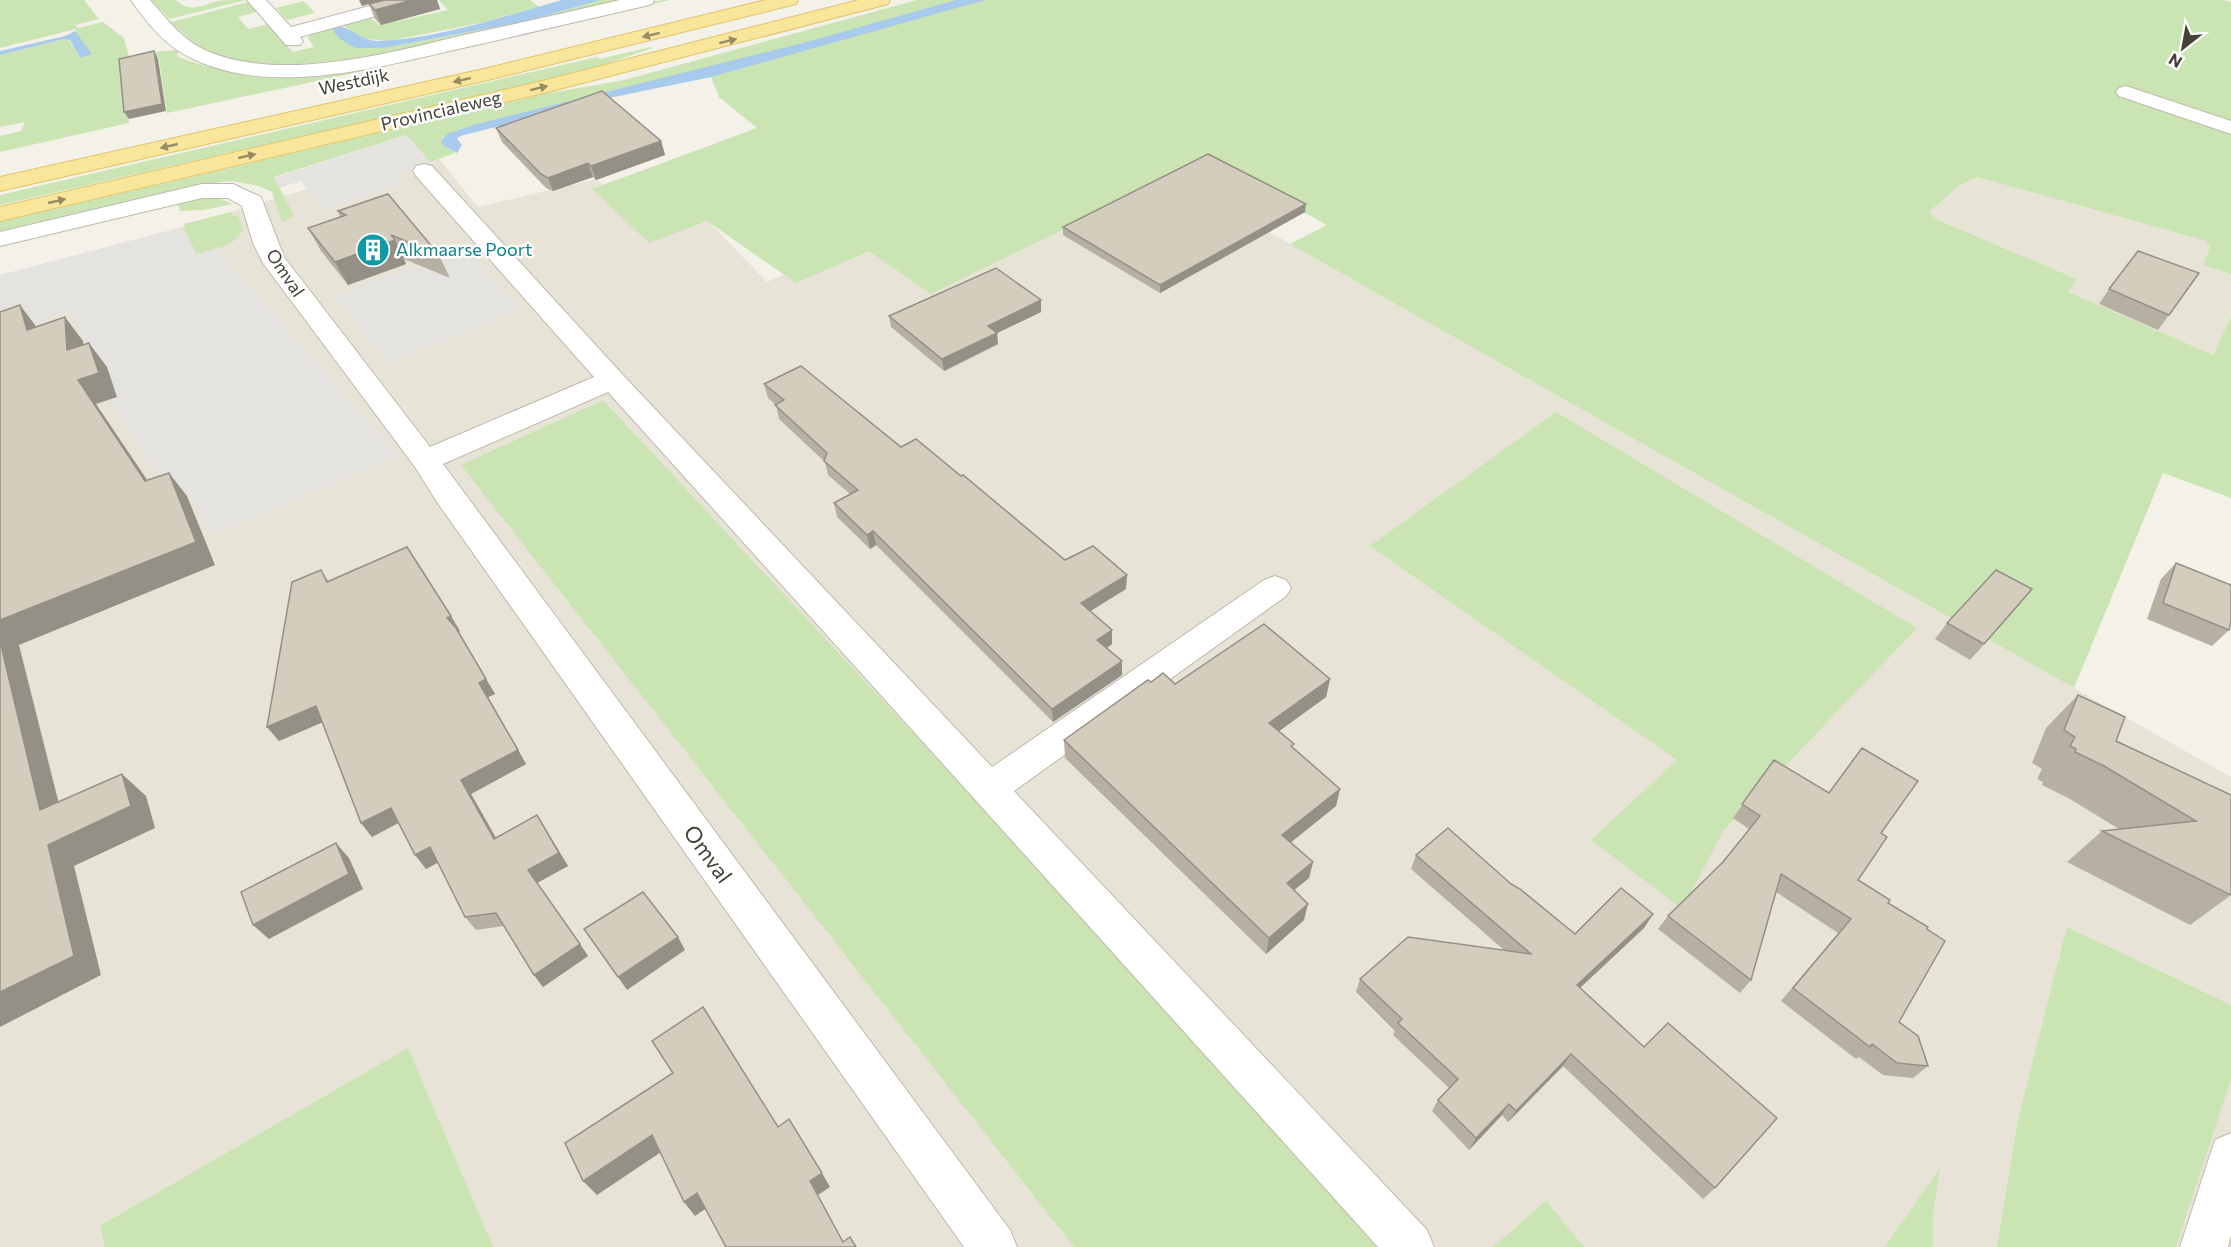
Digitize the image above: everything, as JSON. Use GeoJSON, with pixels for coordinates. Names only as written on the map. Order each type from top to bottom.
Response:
{"type":"FeatureCollection","features":[{"type":"Feature","properties":{"kind":"main road","name":"Westdijk"},"geometry":{"type":"LineString","coordinates":[[326,88],[539,41],[707,0]]}},
{"type":"Feature","properties":{"kind":"main road","name":"Provincialeweg"},"geometry":{"type":"LineString","coordinates":[[0,184],[488,74],[789,0]]}},
{"type":"Feature","properties":{"kind":"main road","name":"Provincialeweg"},"geometry":{"type":"LineString","coordinates":[[0,214],[533,90],[881,0]]}},
{"type":"Feature","properties":{"kind":"street","name":"Westdijk"},"geometry":{"type":"LineString","coordinates":[[140,0],[180,44],[218,61],[269,69],[322,69],[369,63],[645,0]]}},
{"type":"Feature","properties":{"kind":"street"},"geometry":{"type":"LineString","coordinates":[[256,0],[290,37],[413,0]]}},
{"type":"Feature","properties":{"kind":"street"},"geometry":{"type":"LineString","coordinates":[[2126,92],[2231,128]]}},
{"type":"Feature","properties":{"kind":"street"},"geometry":{"type":"LineString","coordinates":[[424,171],[612,380],[1410,1247]]}},
{"type":"Feature","properties":{"kind":"street","name":"Omval"},"geometry":{"type":"LineString","coordinates":[[0,239],[202,190],[223,189],[242,194],[254,202],[265,243],[272,258],[425,460],[993,1247]]}},
{"type":"Feature","properties":{"kind":"street"},"geometry":{"type":"LineString","coordinates":[[425,460],[612,380]]}},
{"type":"Feature","properties":{"kind":"street"},"geometry":{"type":"LineString","coordinates":[[988,790],[1275,588]]}},
{"type":"Feature","properties":{"kind":"street"},"geometry":{"type":"LineString","coordinates":[[2204,1247],[2231,1156]]}},
{"type":"Feature","properties":{"kind":"shaded area"},"geometry":{"type":"Polygon","coordinates":[[[406,135],[432,164],[399,175],[404,182],[324,210],[301,181],[279,188],[274,178],[406,135]]]}},
{"type":"Feature","properties":{"kind":"shaded area"},"geometry":{"type":"Polygon","coordinates":[[[434,153],[478,207],[596,179],[647,235],[707,220],[767,282],[860,240],[1144,161],[2231,777],[2231,1247],[0,1247],[0,282],[320,185],[434,153]]]}},
{"type":"Feature","properties":{"kind":"shaded area"},"geometry":{"type":"Polygon","coordinates":[[[1977,177],[2206,241],[2210,247],[2203,265],[2231,274],[2231,317],[2214,356],[2067,292],[2077,279],[1932,218],[1930,211],[1960,185],[1977,177]]]}},
{"type":"Feature","properties":{"kind":"shaded area"},"geometry":{"type":"Polygon","coordinates":[[[182,227],[196,255],[219,247],[229,263],[399,456],[210,536],[190,494],[172,500],[112,405],[72,312],[0,335],[0,275],[182,227]]]}},
{"type":"Feature","properties":{"kind":"shaded area"},"geometry":{"type":"Polygon","coordinates":[[[464,248],[522,309],[388,364],[334,296],[464,248]]]}},
{"type":"Feature","properties":{"kind":"green space"},"geometry":{"type":"Polygon","coordinates":[[[0,0],[84,0],[99,19],[75,25],[78,28],[103,22],[124,38],[131,64],[121,67],[129,123],[0,152],[0,136],[21,131],[25,122],[0,127],[0,55],[64,39],[69,40],[80,58],[92,54],[75,33],[76,29],[0,48],[0,0]]]}},
{"type":"Feature","properties":{"kind":"green space"},"geometry":{"type":"Polygon","coordinates":[[[151,0],[176,0],[191,7],[217,1],[246,0],[170,19],[151,0]]]}},
{"type":"Feature","properties":{"kind":"green space"},"geometry":{"type":"Polygon","coordinates":[[[439,0],[530,0],[539,7],[485,22],[389,41],[365,39],[342,25],[368,16],[380,25],[448,10],[439,0]]]}},
{"type":"Feature","properties":{"kind":"green space"},"geometry":{"type":"Polygon","coordinates":[[[600,0],[626,0],[374,57],[307,65],[273,65],[241,61],[211,52],[194,43],[171,22],[248,2],[257,12],[238,17],[248,29],[268,24],[293,52],[314,47],[308,38],[309,35],[332,26],[383,48],[527,21],[600,0]]]}},
{"type":"Feature","properties":{"kind":"green space"},"geometry":{"type":"Polygon","coordinates":[[[670,0],[373,69],[167,113],[159,60],[153,52],[179,50],[177,56],[197,63],[261,75],[539,29],[670,0]]]}},
{"type":"Feature","properties":{"kind":"green space"},"geometry":{"type":"Polygon","coordinates":[[[917,0],[2224,0],[2231,2],[2231,274],[2203,265],[2210,247],[2206,241],[1977,177],[1960,185],[1930,211],[1933,218],[2077,279],[2068,292],[2213,355],[2231,317],[2231,498],[2163,473],[2074,688],[1290,244],[1327,225],[1208,159],[931,294],[869,251],[796,283],[707,221],[649,243],[592,189],[757,128],[719,97],[711,77],[634,92],[630,86],[458,130],[441,140],[455,153],[430,162],[406,135],[274,177],[294,216],[282,223],[272,192],[259,186],[231,181],[197,185],[0,231],[0,222],[545,94],[624,80],[917,0]]]}},
{"type":"Feature","properties":{"kind":"green space"},"geometry":{"type":"Polygon","coordinates":[[[304,1],[315,13],[287,20],[276,8],[304,1]]]}},
{"type":"Feature","properties":{"kind":"green space"},"geometry":{"type":"Polygon","coordinates":[[[653,48],[593,68],[0,205],[0,195],[597,57],[599,59],[653,48]]]}},
{"type":"Feature","properties":{"kind":"green space"},"geometry":{"type":"Polygon","coordinates":[[[217,197],[232,204],[204,210],[180,211],[178,204],[201,198],[217,197]]]}},
{"type":"Feature","properties":{"kind":"green space"},"geometry":{"type":"Polygon","coordinates":[[[231,212],[233,216],[238,215],[243,230],[235,240],[223,247],[198,256],[185,231],[184,224],[231,212]]]}},
{"type":"Feature","properties":{"kind":"green space"},"geometry":{"type":"Polygon","coordinates":[[[603,400],[967,791],[1378,1247],[1074,1247],[461,465],[603,400]]]}},
{"type":"Feature","properties":{"kind":"green space"},"geometry":{"type":"Polygon","coordinates":[[[1556,412],[1917,628],[1724,830],[1682,909],[1591,840],[1677,760],[1370,546],[1556,412]]]}},
{"type":"Feature","properties":{"kind":"green space"},"geometry":{"type":"Polygon","coordinates":[[[2067,927],[2231,1005],[2231,1079],[2176,1247],[1997,1247],[2018,1120],[2067,927]]]}},
{"type":"Feature","properties":{"kind":"green space"},"geometry":{"type":"Polygon","coordinates":[[[408,1048],[493,1247],[105,1247],[100,1226],[408,1048]]]}},
{"type":"Feature","properties":{"kind":"green space"},"geometry":{"type":"Polygon","coordinates":[[[1940,1168],[1933,1213],[1933,1247],[1885,1247],[1940,1168]]]}},
{"type":"Feature","properties":{"kind":"green space"},"geometry":{"type":"Polygon","coordinates":[[[1546,1201],[1584,1247],[1493,1247],[1546,1201]]]}},
{"type":"Feature","properties":{"kind":"water"},"geometry":{"type":"Polygon","coordinates":[[[562,0],[600,0],[527,21],[383,48],[356,48],[340,39],[332,26],[344,28],[372,41],[401,39],[471,26],[562,0]]]}},
{"type":"Feature","properties":{"kind":"water"},"geometry":{"type":"Polygon","coordinates":[[[956,0],[985,0],[711,77],[609,98],[460,136],[457,139],[462,145],[457,153],[444,146],[441,140],[449,133],[477,124],[807,42],[956,0]]]}},
{"type":"Feature","properties":{"kind":"water"},"geometry":{"type":"Polygon","coordinates":[[[75,31],[92,54],[80,58],[70,40],[64,39],[0,55],[0,51],[65,36],[75,31]]]}},
{"type":"Feature","properties":{"kind":"building"},"geometry":{"type":"Polygon","coordinates":[[[385,0],[413,0],[375,10],[369,4],[385,0]]]}},
{"type":"Feature","properties":{"kind":"building"},"geometry":{"type":"Polygon","coordinates":[[[154,51],[162,104],[124,112],[119,59],[154,51]]]}},
{"type":"Feature","properties":{"kind":"building"},"geometry":{"type":"Polygon","coordinates":[[[602,91],[661,141],[591,166],[588,163],[548,178],[541,174],[496,128],[602,91]]]}},
{"type":"Feature","properties":{"kind":"building"},"geometry":{"type":"Polygon","coordinates":[[[1208,154],[1306,204],[1160,285],[1063,227],[1208,154]]]}},
{"type":"Feature","properties":{"kind":"building"},"geometry":{"type":"Polygon","coordinates":[[[388,194],[439,255],[391,235],[395,240],[335,262],[308,228],[346,215],[338,211],[388,194]]]}},
{"type":"Feature","properties":{"kind":"building"},"geometry":{"type":"Polygon","coordinates":[[[2138,251],[2199,273],[2169,315],[2109,289],[2138,251]]]}},
{"type":"Feature","properties":{"kind":"building"},"geometry":{"type":"Polygon","coordinates":[[[996,268],[1041,300],[988,326],[997,333],[942,359],[889,316],[996,268]]]}},
{"type":"Feature","properties":{"kind":"building"},"geometry":{"type":"Polygon","coordinates":[[[20,305],[27,330],[65,317],[67,350],[89,343],[99,373],[78,380],[145,481],[169,473],[196,542],[0,620],[0,312],[20,305]]]}},
{"type":"Feature","properties":{"kind":"building"},"geometry":{"type":"Polygon","coordinates":[[[801,366],[901,447],[916,439],[1065,560],[1093,546],[1127,575],[1081,603],[1112,630],[1097,640],[1122,661],[1052,709],[873,531],[867,535],[834,503],[858,490],[824,461],[827,453],[775,405],[784,400],[764,384],[801,366]]]}},
{"type":"Feature","properties":{"kind":"building"},"geometry":{"type":"Polygon","coordinates":[[[407,547],[451,616],[447,618],[456,628],[486,679],[479,683],[518,750],[461,780],[494,839],[537,815],[559,853],[528,870],[580,944],[534,975],[496,913],[465,917],[430,847],[415,855],[391,808],[361,823],[316,706],[267,727],[292,582],[321,570],[327,582],[407,547]]]}},
{"type":"Feature","properties":{"kind":"building"},"geometry":{"type":"Polygon","coordinates":[[[2176,563],[2231,585],[2229,630],[2163,603],[2176,563]]]}},
{"type":"Feature","properties":{"kind":"building"},"geometry":{"type":"Polygon","coordinates":[[[1996,570],[2032,589],[1984,644],[1947,623],[1996,570]]]}},
{"type":"Feature","properties":{"kind":"building"},"geometry":{"type":"Polygon","coordinates":[[[1264,624],[1330,679],[1269,723],[1294,744],[1291,746],[1340,789],[1282,835],[1313,862],[1287,883],[1308,904],[1269,938],[1064,740],[1148,680],[1151,682],[1163,673],[1175,684],[1264,624]]]}},
{"type":"Feature","properties":{"kind":"building"},"geometry":{"type":"Polygon","coordinates":[[[0,641],[40,810],[122,774],[131,806],[48,845],[74,956],[0,992],[0,641]]]}},
{"type":"Feature","properties":{"kind":"building"},"geometry":{"type":"Polygon","coordinates":[[[2078,695],[2125,717],[2116,741],[2231,795],[2231,895],[2102,831],[2196,821],[2104,766],[2075,752],[2076,749],[2070,746],[2075,737],[2064,730],[2078,695]]]}},
{"type":"Feature","properties":{"kind":"building"},"geometry":{"type":"Polygon","coordinates":[[[1862,748],[1918,781],[1881,833],[1887,837],[1858,880],[1890,900],[1888,903],[1928,927],[1927,929],[1945,941],[1899,1022],[1918,1036],[1928,1066],[1897,1063],[1872,1044],[1870,1047],[1793,988],[1851,919],[1781,874],[1751,980],[1668,916],[1723,862],[1760,816],[1742,804],[1774,760],[1829,793],[1862,748]]]}},
{"type":"Feature","properties":{"kind":"building"},"geometry":{"type":"Polygon","coordinates":[[[1448,828],[1511,884],[1575,934],[1621,888],[1653,914],[1577,985],[1644,1047],[1668,1023],[1777,1118],[1715,1188],[1571,1054],[1516,1111],[1509,1104],[1476,1138],[1438,1100],[1458,1079],[1398,1023],[1402,1019],[1360,979],[1408,937],[1531,954],[1416,855],[1448,828]]]}},
{"type":"Feature","properties":{"kind":"building"},"geometry":{"type":"Polygon","coordinates":[[[336,843],[349,874],[253,925],[241,892],[336,843]]]}},
{"type":"Feature","properties":{"kind":"building"},"geometry":{"type":"Polygon","coordinates":[[[643,892],[678,937],[618,977],[584,929],[643,892]]]}},
{"type":"Feature","properties":{"kind":"building"},"geometry":{"type":"Polygon","coordinates":[[[703,1007],[778,1127],[789,1119],[822,1173],[810,1181],[843,1242],[850,1237],[856,1247],[726,1247],[697,1193],[684,1202],[652,1135],[583,1181],[565,1143],[673,1073],[652,1041],[703,1007]]]}},
{"type":"Feature","properties":{"kind":"place","name":"Alkmaarse Poort"},"geometry":{"type":"Point","coordinates":[373,250]}}]}
